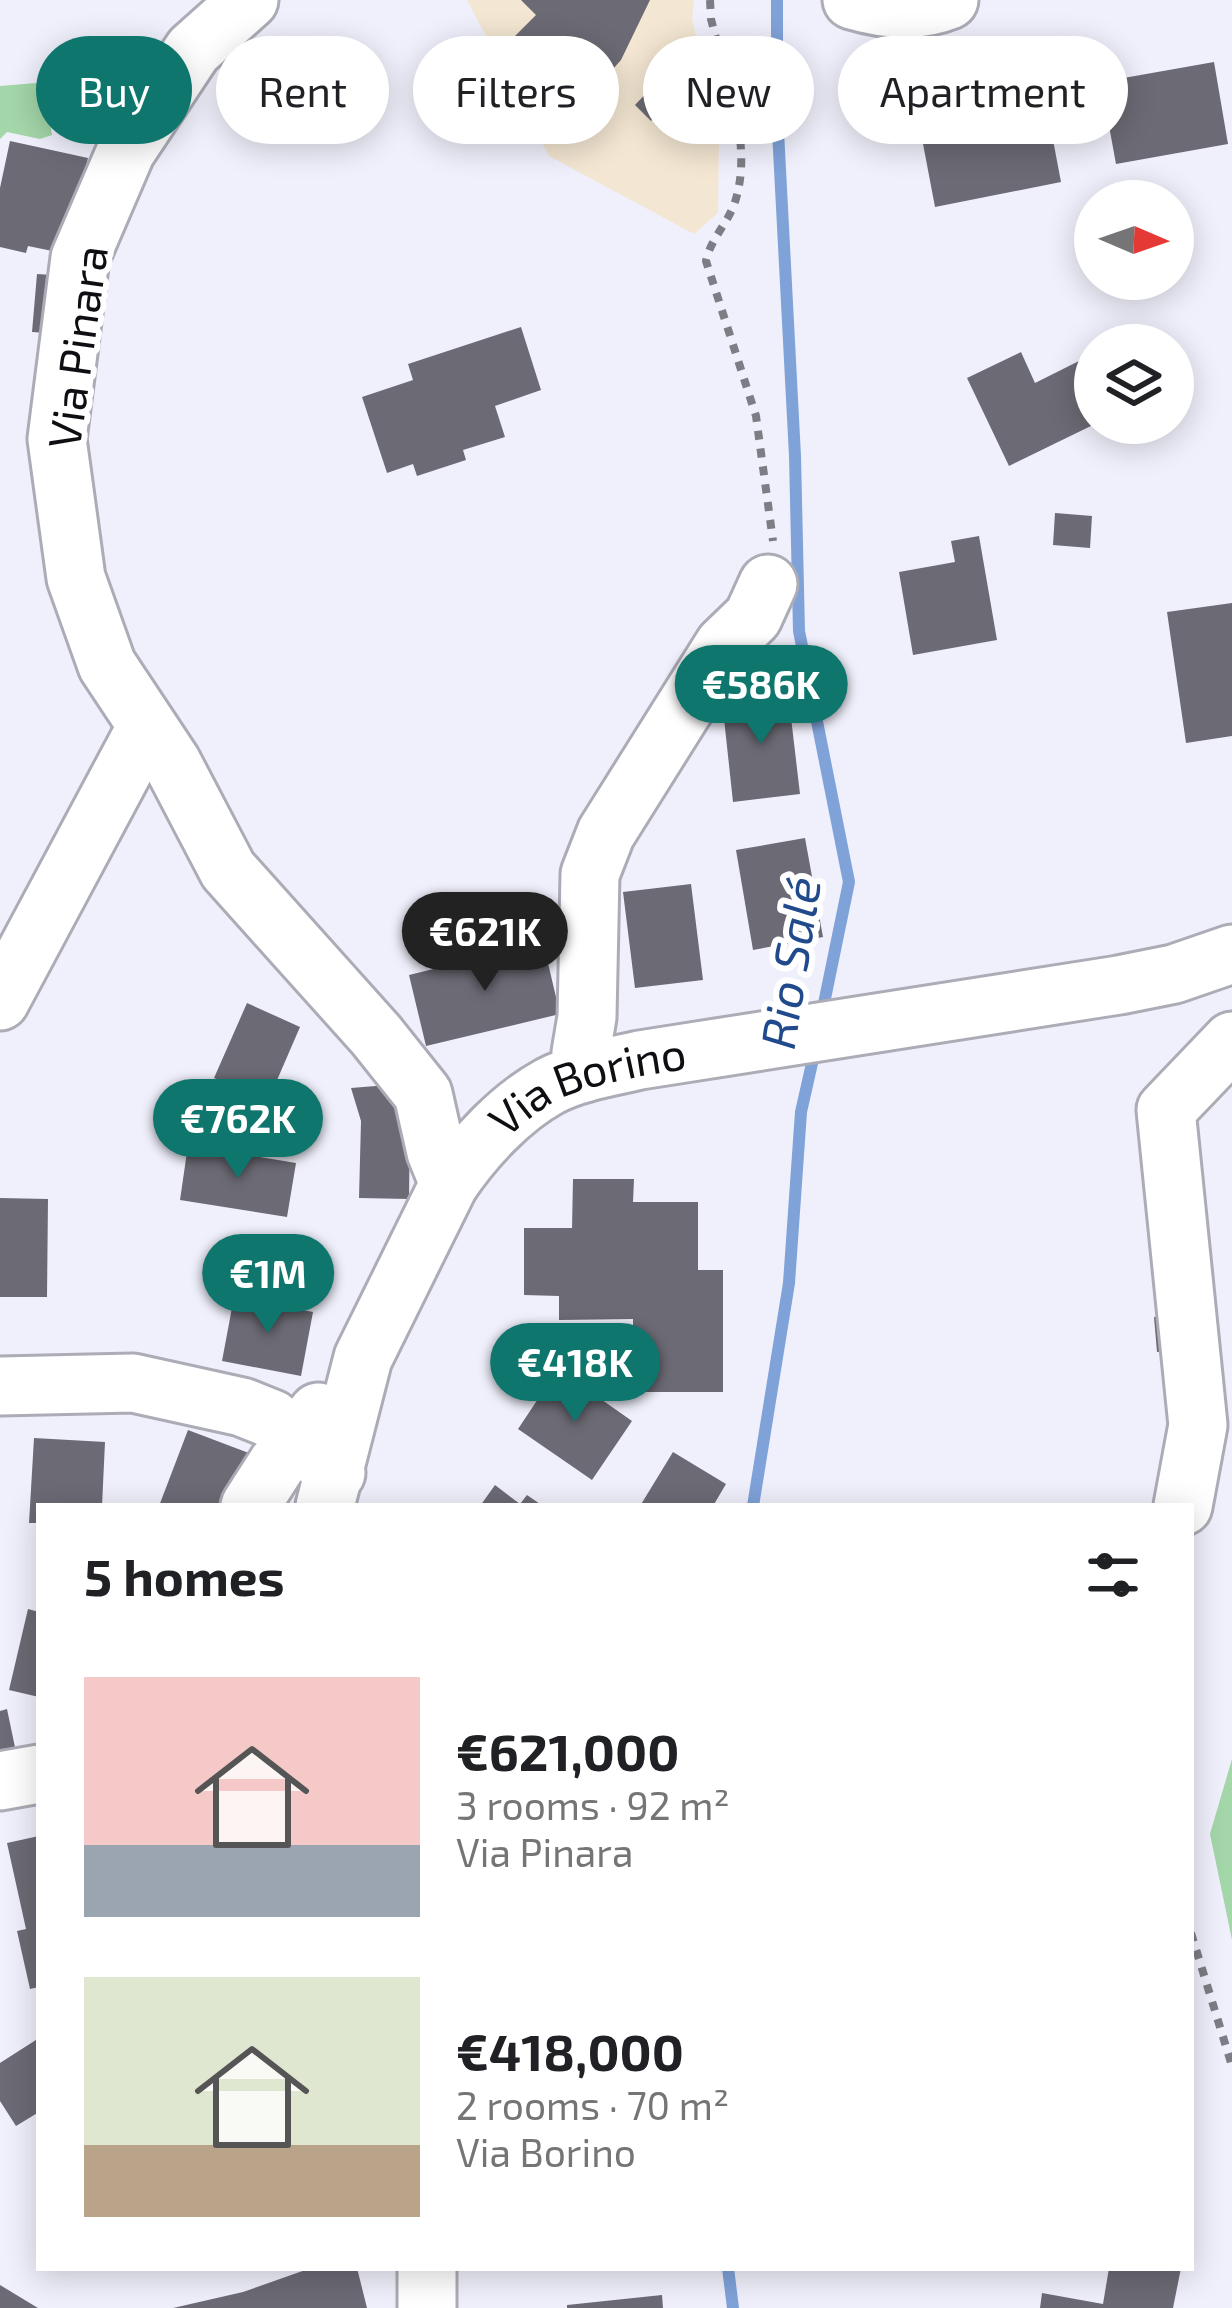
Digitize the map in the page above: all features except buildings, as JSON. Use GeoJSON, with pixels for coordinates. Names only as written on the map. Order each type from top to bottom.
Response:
{"type":"FeatureCollection","features":[{"type":"Feature","properties":{"kind":"street","name":"Via Pinara"},"geometry":{"type":"LineString","coordinates":[[248,0],[194,50],[126,151],[80,258],[57,439],[76,578],[106,665],[172,764],[228,870],[423,1094],[436,1152],[449,1184]]}},
{"type":"Feature","properties":{"kind":"street"},"geometry":{"type":"LineString","coordinates":[[852,0],[898,9],[949,0]]}},
{"type":"Feature","properties":{"kind":"street"},"geometry":{"type":"LineString","coordinates":[[584,1073],[590,874],[606,833],[724,645],[753,617],[768,584]]}},
{"type":"Feature","properties":{"kind":"street"},"geometry":{"type":"LineString","coordinates":[[0,1001],[147,726]]}},
{"type":"Feature","properties":{"kind":"street","name":"Via Borino"},"geometry":{"type":"LineString","coordinates":[[256,1503],[319,1473],[363,1358],[449,1184],[467,1158],[549,1087],[640,1060],[1156,978],[1232,954]]}},
{"type":"Feature","properties":{"kind":"street"},"geometry":{"type":"LineString","coordinates":[[1184,1503],[1198,1425],[1166,1110],[1232,1041]]}},
{"type":"Feature","properties":{"kind":"street"},"geometry":{"type":"LineString","coordinates":[[0,1386],[133,1383],[242,1407],[272,1419],[319,1473]]}},
{"type":"Feature","properties":{"kind":"street"},"geometry":{"type":"LineString","coordinates":[[0,1781],[36,1775]]}},
{"type":"Feature","properties":{"kind":"street"},"geometry":{"type":"LineString","coordinates":[[427,2308],[428,2271]]}},
{"type":"Feature","properties":{"kind":"path"},"geometry":{"type":"LineString","coordinates":[[710,0],[741,139],[741,174],[735,202],[706,261],[756,416],[774,547],[768,584]]}},
{"type":"Feature","properties":{"kind":"path"},"geometry":{"type":"LineString","coordinates":[[1194,1943],[1232,2066]]}},
{"type":"Feature","properties":{"kind":"shaded area"},"geometry":{"type":"Polygon","coordinates":[[[467,0],[694,0],[696,36],[643,36],[643,144],[719,144],[718,213],[694,234],[549,156],[543,144],[619,144],[619,36],[486,36],[467,0]]]}},
{"type":"Feature","properties":{"kind":"green space"},"geometry":{"type":"Polygon","coordinates":[[[36,83],[36,138],[7,132],[0,139],[0,86],[36,83]]]}},
{"type":"Feature","properties":{"kind":"green space"},"geometry":{"type":"Polygon","coordinates":[[[1232,1759],[1232,1940],[1210,1834],[1232,1759]]]}},
{"type":"Feature","properties":{"kind":"waterway","name":"Rio Salé"},"geometry":{"type":"LineString","coordinates":[[777,0],[777,112],[799,631],[849,882],[821,1018]]}},
{"type":"Feature","properties":{"kind":"waterway","name":"Rio Salé"},"geometry":{"type":"LineString","coordinates":[[753,1503],[789,1283],[801,1112],[815,1050]]}},
{"type":"Feature","properties":{"kind":"waterway","name":"Rio Salé"},"geometry":{"type":"LineString","coordinates":[[728,2271],[733,2308]]}}]}
